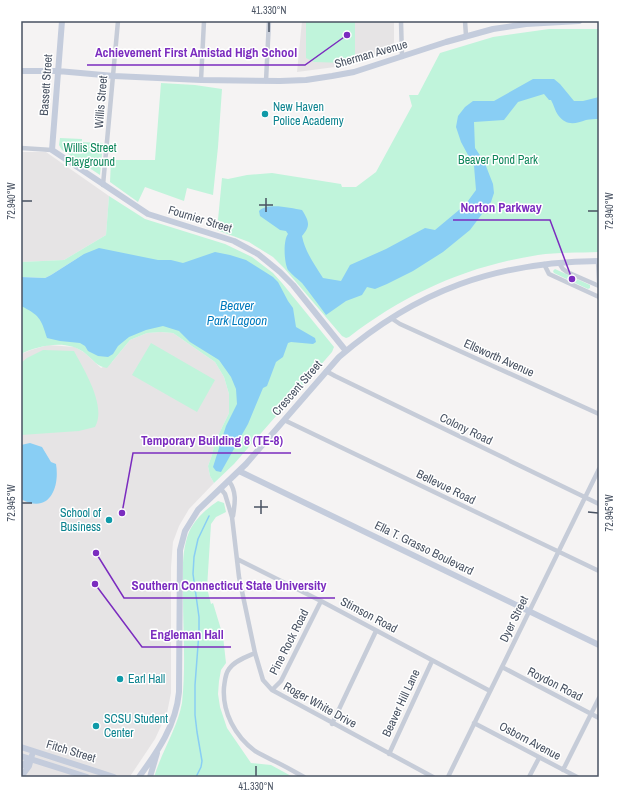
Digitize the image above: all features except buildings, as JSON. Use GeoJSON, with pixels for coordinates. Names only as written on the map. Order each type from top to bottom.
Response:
{"type":"FeatureCollection","features":[{"type":"Feature","properties":{"kind":"main road","name":"Bassett Street"},"geometry":{"type":"LineString","coordinates":[[52,150],[62,21]]}},
{"type":"Feature","properties":{"kind":"main road","name":"Sherman Avenue"},"geometry":{"type":"LineString","coordinates":[[21,71],[58,71],[114,76],[201,80],[291,81],[332,76],[365,69],[466,36],[526,22],[579,21]]}},
{"type":"Feature","properties":{"kind":"main road","name":"Fournier Street"},"geometry":{"type":"LineString","coordinates":[[52,150],[148,214],[234,241],[258,254],[280,272],[292,285],[346,351]]}},
{"type":"Feature","properties":{"kind":"main road","name":"Crescent Street"},"geometry":{"type":"LineString","coordinates":[[139,777],[157,751],[173,722],[178,702],[179,561],[185,531],[194,516],[205,503],[239,471],[326,371],[346,351],[356,342],[391,318],[416,303],[472,280],[514,269],[544,264],[598,261]]}},
{"type":"Feature","properties":{"kind":"main road","name":"Ella T. Grasso Boulevard"},"geometry":{"type":"LineString","coordinates":[[239,471],[599,645]]}},
{"type":"Feature","properties":{"kind":"main road","name":"Fitch Street"},"geometry":{"type":"LineString","coordinates":[[21,747],[114,777]]}},
{"type":"Feature","properties":{"kind":"main road"},"geometry":{"type":"LineString","coordinates":[[22,777],[29,766],[33,751]]}},
{"type":"Feature","properties":{"kind":"main road","name":"Crescent Street"},"geometry":{"type":"LineString","coordinates":[[150,777],[157,751]]}},
{"type":"Feature","properties":{"kind":"main road","name":"Fitch Street"},"geometry":{"type":"LineString","coordinates":[[21,756],[87,777]]}},
{"type":"Feature","properties":{"kind":"main road"},"geometry":{"type":"LineString","coordinates":[[21,766],[31,759]]}},
{"type":"Feature","properties":{"kind":"street","name":"Willis Street"},"geometry":{"type":"LineString","coordinates":[[103,185],[118,21]]}},
{"type":"Feature","properties":{"kind":"street"},"geometry":{"type":"LineString","coordinates":[[201,80],[204,21]]}},
{"type":"Feature","properties":{"kind":"street"},"geometry":{"type":"LineString","coordinates":[[266,81],[269,21]]}},
{"type":"Feature","properties":{"kind":"street"},"geometry":{"type":"LineString","coordinates":[[401,21],[402,57]]}},
{"type":"Feature","properties":{"kind":"street"},"geometry":{"type":"LineString","coordinates":[[465,21],[466,36]]}},
{"type":"Feature","properties":{"kind":"street"},"geometry":{"type":"LineString","coordinates":[[21,148],[52,150]]}},
{"type":"Feature","properties":{"kind":"street"},"geometry":{"type":"LineString","coordinates":[[591,294],[598,284],[598,261]]}},
{"type":"Feature","properties":{"kind":"street"},"geometry":{"type":"LineString","coordinates":[[559,263],[567,272],[598,284]]}},
{"type":"Feature","properties":{"kind":"street"},"geometry":{"type":"LineString","coordinates":[[544,264],[550,274],[599,297]]}},
{"type":"Feature","properties":{"kind":"street","name":"Ellsworth Avenue"},"geometry":{"type":"LineString","coordinates":[[391,318],[400,324],[599,414]]}},
{"type":"Feature","properties":{"kind":"street","name":"Colony Road"},"geometry":{"type":"LineString","coordinates":[[326,371],[599,504]]}},
{"type":"Feature","properties":{"kind":"street","name":"Bellevue Road"},"geometry":{"type":"LineString","coordinates":[[284,420],[599,571]]}},
{"type":"Feature","properties":{"kind":"street","name":"Dyer Street"},"geometry":{"type":"LineString","coordinates":[[448,777],[599,469]]}},
{"type":"Feature","properties":{"kind":"street","name":"Roger White Drive"},"geometry":{"type":"LineString","coordinates":[[229,481],[235,494],[232,517]]}},
{"type":"Feature","properties":{"kind":"street","name":"Roger White Drive"},"geometry":{"type":"LineString","coordinates":[[221,489],[225,494],[232,517],[239,577],[254,653],[263,680],[272,690],[332,724],[433,777]]}},
{"type":"Feature","properties":{"kind":"street","name":"Stimson Road"},"geometry":{"type":"LineString","coordinates":[[237,559],[321,601],[490,691]]}},
{"type":"Feature","properties":{"kind":"street","name":"Pine Rock Road"},"geometry":{"type":"LineString","coordinates":[[272,690],[281,681],[321,601]]}},
{"type":"Feature","properties":{"kind":"street"},"geometry":{"type":"LineString","coordinates":[[332,724],[376,631]]}},
{"type":"Feature","properties":{"kind":"street"},"geometry":{"type":"LineString","coordinates":[[254,653],[236,662],[228,670],[224,692],[228,716],[233,727],[241,737],[256,751],[304,777]]}},
{"type":"Feature","properties":{"kind":"street","name":"Beaver Hill Lane"},"geometry":{"type":"LineString","coordinates":[[389,754],[432,660]]}},
{"type":"Feature","properties":{"kind":"street","name":"Roydon Road"},"geometry":{"type":"LineString","coordinates":[[502,667],[599,718]]}},
{"type":"Feature","properties":{"kind":"street"},"geometry":{"type":"LineString","coordinates":[[563,770],[599,698]]}},
{"type":"Feature","properties":{"kind":"street","name":"Osborn Avenue"},"geometry":{"type":"LineString","coordinates":[[474,723],[576,777]]}},
{"type":"Feature","properties":{"kind":"street"},"geometry":{"type":"LineString","coordinates":[[529,777],[539,758]]}},
{"type":"Feature","properties":{"kind":"shaded area"},"geometry":{"type":"Polygon","coordinates":[[[302,21],[394,21],[394,50],[335,67],[297,72],[302,21]]]}},
{"type":"Feature","properties":{"kind":"shaded area"},"geometry":{"type":"Polygon","coordinates":[[[21,152],[46,152],[109,196],[106,235],[64,260],[21,262],[21,152]]]}},
{"type":"Feature","properties":{"kind":"shaded area"},"geometry":{"type":"Polygon","coordinates":[[[147,333],[173,333],[215,362],[224,377],[229,394],[229,413],[215,442],[208,466],[210,476],[214,483],[189,509],[179,526],[173,542],[171,567],[171,693],[167,713],[155,739],[131,777],[21,777],[21,354],[48,345],[75,347],[85,353],[101,368],[112,362],[130,340],[147,333]]]}},
{"type":"Feature","properties":{"kind":"green space"},"geometry":{"type":"Polygon","coordinates":[[[306,21],[355,21],[355,58],[347,63],[314,62],[306,58],[306,21]]]}},
{"type":"Feature","properties":{"kind":"green space","name":"Beaver Pond Park"},"geometry":{"type":"Polygon","coordinates":[[[549,29],[599,29],[599,252],[538,255],[486,266],[462,274],[415,295],[346,338],[342,336],[273,257],[249,242],[217,230],[222,178],[228,179],[247,175],[272,173],[341,184],[342,187],[356,187],[376,172],[412,106],[409,95],[418,95],[440,53],[493,37],[549,29]]]}},
{"type":"Feature","properties":{"kind":"green space"},"geometry":{"type":"Polygon","coordinates":[[[161,83],[195,85],[222,89],[213,195],[187,188],[184,201],[145,187],[138,202],[110,182],[111,160],[155,160],[161,83]]]}},
{"type":"Feature","properties":{"kind":"green space","name":"Willis Street Playground"},"geometry":{"type":"Polygon","coordinates":[[[60,138],[82,139],[82,142],[103,143],[100,175],[62,150],[59,145],[60,138]]]}},
{"type":"Feature","properties":{"kind":"green space","name":"Beaver Park Lagoon"},"geometry":{"type":"Polygon","coordinates":[[[109,196],[145,219],[225,244],[252,257],[273,273],[334,347],[332,352],[234,464],[214,483],[210,476],[208,466],[215,442],[229,413],[229,394],[224,377],[215,362],[173,333],[147,333],[130,340],[107,368],[98,365],[79,349],[71,346],[45,346],[21,354],[21,299],[84,254],[45,278],[21,277],[21,262],[64,260],[106,235],[109,196]]]}},
{"type":"Feature","properties":{"kind":"green space"},"geometry":{"type":"Polygon","coordinates":[[[555,269],[590,285],[590,288],[588,289],[554,273],[553,271],[555,269]]]}},
{"type":"Feature","properties":{"kind":"green space"},"geometry":{"type":"Polygon","coordinates":[[[151,343],[215,380],[197,412],[132,375],[151,343]]]}},
{"type":"Feature","properties":{"kind":"green space"},"geometry":{"type":"Polygon","coordinates":[[[43,350],[74,351],[93,388],[98,409],[98,418],[95,427],[79,431],[21,435],[21,363],[27,358],[43,350]]]}},
{"type":"Feature","properties":{"kind":"green space"},"geometry":{"type":"Polygon","coordinates":[[[218,501],[224,503],[226,512],[216,517],[211,524],[207,588],[211,604],[213,603],[223,636],[226,663],[221,670],[219,681],[218,694],[220,707],[227,728],[251,763],[271,765],[293,777],[154,777],[177,722],[182,703],[184,663],[183,564],[186,540],[191,527],[205,511],[218,501]]]}},
{"type":"Feature","properties":{"kind":"water"},"geometry":{"type":"Polygon","coordinates":[[[533,79],[554,79],[574,101],[583,101],[599,97],[599,119],[574,123],[564,121],[557,113],[551,100],[549,100],[544,94],[518,102],[504,120],[474,122],[475,148],[484,161],[493,184],[494,193],[491,202],[470,230],[443,252],[413,271],[375,289],[367,287],[362,295],[346,301],[326,315],[302,283],[288,270],[285,241],[288,234],[286,231],[280,230],[260,216],[259,211],[263,208],[273,206],[302,210],[306,217],[308,226],[302,236],[305,247],[311,258],[323,278],[341,281],[350,265],[386,249],[425,228],[435,230],[465,205],[476,190],[474,166],[461,142],[456,127],[458,116],[465,107],[473,101],[494,101],[533,79]]]}},
{"type":"Feature","properties":{"kind":"water","name":"Beaver Park Lagoon"},"geometry":{"type":"Polygon","coordinates":[[[99,248],[158,260],[171,260],[183,263],[215,252],[246,260],[273,277],[278,282],[293,308],[296,327],[315,338],[316,342],[313,344],[288,343],[283,357],[276,362],[267,386],[263,388],[248,424],[221,472],[216,471],[213,467],[226,426],[237,404],[236,389],[231,377],[219,360],[190,342],[179,331],[163,326],[146,330],[129,337],[118,346],[113,354],[108,357],[98,356],[88,351],[85,346],[80,343],[47,338],[41,321],[32,312],[21,306],[21,277],[45,278],[84,254],[99,248]]]}},
{"type":"Feature","properties":{"kind":"water"},"geometry":{"type":"Polygon","coordinates":[[[30,443],[42,447],[51,462],[56,464],[57,473],[54,490],[45,501],[39,504],[21,499],[21,445],[30,443]]]}},
{"type":"Feature","properties":{"kind":"waterway"},"geometry":{"type":"LineString","coordinates":[[196,777],[202,761],[195,715],[195,685],[199,617],[193,574],[194,557],[198,539],[209,516]]}},
{"type":"Feature","properties":{"kind":"place","name":"Achievement First Amistad High School"},"geometry":{"type":"Point","coordinates":[347,35]}},
{"type":"Feature","properties":{"kind":"place","name":"New Haven Police Academy"},"geometry":{"type":"Point","coordinates":[265,114]}},
{"type":"Feature","properties":{"kind":"place","name":"Norton Parkway"},"geometry":{"type":"Point","coordinates":[572,279]}},
{"type":"Feature","properties":{"kind":"place","name":"Temporary Building 8 (TE-8)"},"geometry":{"type":"Point","coordinates":[122,513]}},
{"type":"Feature","properties":{"kind":"place","name":"School of Business"},"geometry":{"type":"Point","coordinates":[109,520]}},
{"type":"Feature","properties":{"kind":"place","name":"Southern Connecticut State University"},"geometry":{"type":"Point","coordinates":[96,553]}},
{"type":"Feature","properties":{"kind":"place","name":"Engleman Hall"},"geometry":{"type":"Point","coordinates":[95,584]}},
{"type":"Feature","properties":{"kind":"place","name":"Earl Hall"},"geometry":{"type":"Point","coordinates":[120,679]}},
{"type":"Feature","properties":{"kind":"place","name":"SCSU Student Center"},"geometry":{"type":"Point","coordinates":[96,726]}}]}
